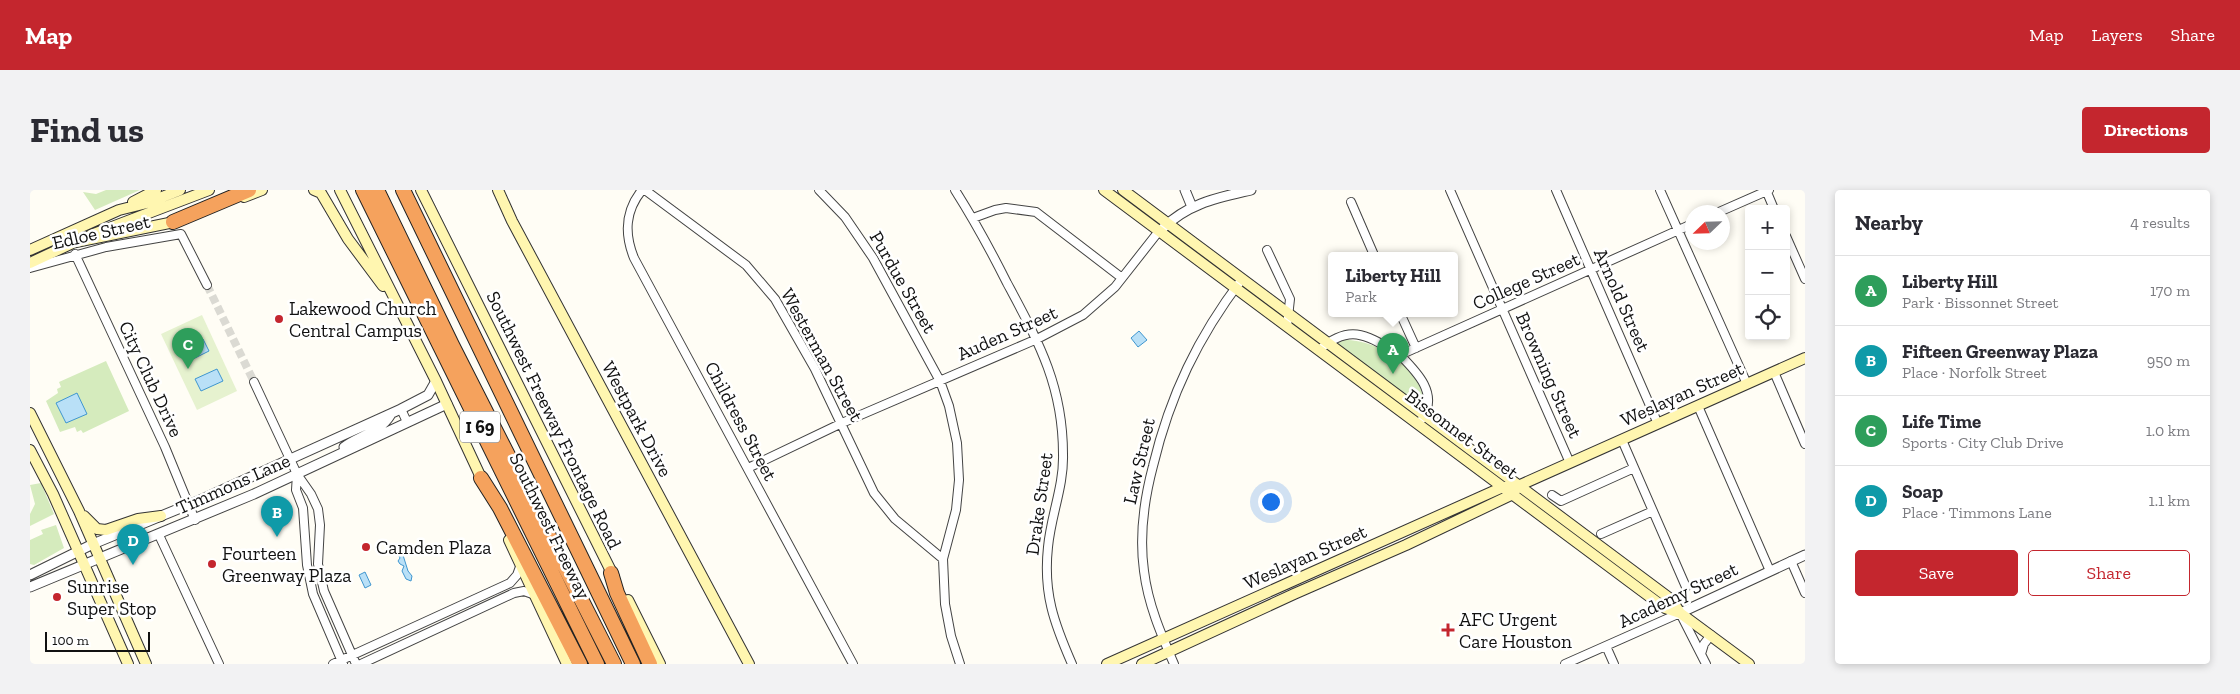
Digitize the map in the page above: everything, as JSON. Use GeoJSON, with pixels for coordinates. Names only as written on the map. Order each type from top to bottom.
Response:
{"type":"FeatureCollection","features":[{"type":"Feature","properties":{"kind":"highway"},"geometry":{"type":"LineString","coordinates":[[177,228],[249,190]]}},
{"type":"Feature","properties":{"kind":"highway","name":"Southwest Freeway"},"geometry":{"type":"LineString","coordinates":[[363,190],[597,664]]}},
{"type":"Feature","properties":{"kind":"highway"},"geometry":{"type":"LineString","coordinates":[[377,190],[452,345],[614,664]]}},
{"type":"Feature","properties":{"kind":"highway"},"geometry":{"type":"LineString","coordinates":[[382,190],[501,429],[567,570]]}},
{"type":"Feature","properties":{"kind":"highway","name":"Southwest Freeway"},"geometry":{"type":"LineString","coordinates":[[402,190],[633,664]]}},
{"type":"Feature","properties":{"kind":"highway"},"geometry":{"type":"LineString","coordinates":[[481,478],[500,508],[580,664]]}},
{"type":"Feature","properties":{"kind":"highway"},"geometry":{"type":"LineString","coordinates":[[611,573],[616,593],[650,664]]}},
{"type":"Feature","properties":{"kind":"main road"},"geometry":{"type":"LineString","coordinates":[[118,210],[156,190]]}},
{"type":"Feature","properties":{"kind":"main road","name":"Edloe Street"},"geometry":{"type":"LineString","coordinates":[[31,250],[118,210],[147,203],[180,190]]}},
{"type":"Feature","properties":{"kind":"main road","name":"Edloe Street"},"geometry":{"type":"LineString","coordinates":[[32,264],[107,227],[209,190]]}},
{"type":"Feature","properties":{"kind":"main road"},"geometry":{"type":"LineString","coordinates":[[72,243],[177,228],[201,215],[262,190]]}},
{"type":"Feature","properties":{"kind":"main road"},"geometry":{"type":"LineString","coordinates":[[314,190],[321,193],[348,239],[404,317]]}},
{"type":"Feature","properties":{"kind":"main road"},"geometry":{"type":"LineString","coordinates":[[340,190],[436,381],[567,664]]}},
{"type":"Feature","properties":{"kind":"main road","name":"Southwest Freeway Frontage Road"},"geometry":{"type":"LineString","coordinates":[[420,190],[611,573],[623,591],[660,664]]}},
{"type":"Feature","properties":{"kind":"main road","name":"Westpark Drive"},"geometry":{"type":"LineString","coordinates":[[498,190],[512,221],[749,664]]}},
{"type":"Feature","properties":{"kind":"main road","name":"Bissonnet Street"},"geometry":{"type":"LineString","coordinates":[[1104,190],[1160,231],[1239,284],[1289,314],[1323,346],[1515,490],[1672,600],[1680,613],[1749,664]]}},
{"type":"Feature","properties":{"kind":"main road","name":"Bissonnet Street"},"geometry":{"type":"LineString","coordinates":[[1123,190],[1168,224],[1287,326],[1323,346]]}},
{"type":"Feature","properties":{"kind":"main road"},"geometry":{"type":"LineString","coordinates":[[31,250],[32,264]]}},
{"type":"Feature","properties":{"kind":"main road","name":"Weslayan Street"},"geometry":{"type":"LineString","coordinates":[[1142,664],[1294,594],[1406,546],[1570,463],[1805,358]]}},
{"type":"Feature","properties":{"kind":"main road"},"geometry":{"type":"LineString","coordinates":[[30,413],[79,512],[146,664]]}},
{"type":"Feature","properties":{"kind":"main road","name":"Bissonnet Street"},"geometry":{"type":"LineString","coordinates":[[1422,419],[1502,487]]}},
{"type":"Feature","properties":{"kind":"main road"},"geometry":{"type":"LineString","coordinates":[[30,450],[84,564],[128,664]]}},
{"type":"Feature","properties":{"kind":"main road","name":"Weslayan Street"},"geometry":{"type":"LineString","coordinates":[[1107,664],[1502,487],[1515,490]]}},
{"type":"Feature","properties":{"kind":"main road"},"geometry":{"type":"LineString","coordinates":[[79,512],[98,528],[106,530],[138,519],[161,516]]}},
{"type":"Feature","properties":{"kind":"main road"},"geometry":{"type":"LineString","coordinates":[[1401,533],[1406,546]]}},
{"type":"Feature","properties":{"kind":"main road"},"geometry":{"type":"LineString","coordinates":[[1290,583],[1294,594]]}},
{"type":"Feature","properties":{"kind":"street","name":"Westerman Street"},"geometry":{"type":"LineString","coordinates":[[644,190],[746,265],[775,298],[815,369],[874,493],[895,519],[943,559]]}},
{"type":"Feature","properties":{"kind":"street","name":"Childress Street"},"geometry":{"type":"LineString","coordinates":[[644,190],[634,200],[628,217],[627,236],[631,250],[853,664]]}},
{"type":"Feature","properties":{"kind":"street","name":"Purdue Street"},"geometry":{"type":"LineString","coordinates":[[819,190],[845,217],[873,258],[940,381],[949,406],[957,443],[959,480],[956,510],[943,559],[948,620],[954,649],[960,664]]}},
{"type":"Feature","properties":{"kind":"street","name":"Drake Street"},"geometry":{"type":"LineString","coordinates":[[955,190],[974,218],[1037,339],[1050,368],[1058,401],[1063,454],[1060,491],[1048,546],[1046,581],[1048,600],[1055,626],[1072,664]]}},
{"type":"Feature","properties":{"kind":"street"},"geometry":{"type":"LineString","coordinates":[[1185,190],[1192,207]]}},
{"type":"Feature","properties":{"kind":"street","name":"Auden Street"},"geometry":{"type":"LineString","coordinates":[[748,468],[842,423],[1037,339],[1083,316],[1104,298],[1160,231],[1175,216],[1202,202],[1251,190]]}},
{"type":"Feature","properties":{"kind":"street","name":"Browning Street"},"geometry":{"type":"LineString","coordinates":[[1450,190],[1570,463]]}},
{"type":"Feature","properties":{"kind":"street","name":"Arnold Street"},"geometry":{"type":"LineString","coordinates":[[1556,190],[1658,424]]}},
{"type":"Feature","properties":{"kind":"street"},"geometry":{"type":"LineString","coordinates":[[1660,190],[1747,384]]}},
{"type":"Feature","properties":{"kind":"street"},"geometry":{"type":"LineString","coordinates":[[1730,207],[1767,190],[1773,205]]}},
{"type":"Feature","properties":{"kind":"street"},"geometry":{"type":"LineString","coordinates":[[1351,202],[1373,252]]}},
{"type":"Feature","properties":{"kind":"street"},"geometry":{"type":"LineString","coordinates":[[974,218],[1006,208],[1036,212],[1122,278]]}},
{"type":"Feature","properties":{"kind":"street","name":"Edloe Street"},"geometry":{"type":"LineString","coordinates":[[32,264],[177,228]]}},
{"type":"Feature","properties":{"kind":"street"},"geometry":{"type":"LineString","coordinates":[[177,228],[207,285]]}},
{"type":"Feature","properties":{"kind":"street","name":"College Street"},"geometry":{"type":"LineString","coordinates":[[1400,355],[1685,228]]}},
{"type":"Feature","properties":{"kind":"street"},"geometry":{"type":"LineString","coordinates":[[1790,245],[1805,279]]}},
{"type":"Feature","properties":{"kind":"street"},"geometry":{"type":"LineString","coordinates":[[1267,250],[1290,299],[1287,326]]}},
{"type":"Feature","properties":{"kind":"street","name":"City Club Drive"},"geometry":{"type":"LineString","coordinates":[[74,254],[190,504],[195,520]]}},
{"type":"Feature","properties":{"kind":"street","name":"Law Street"},"geometry":{"type":"LineString","coordinates":[[1174,664],[1152,611],[1144,570],[1142,538],[1144,507],[1166,416],[1181,378],[1204,333],[1239,284]]}},
{"type":"Feature","properties":{"kind":"street"},"geometry":{"type":"LineString","coordinates":[[1402,317],[1416,348]]}},
{"type":"Feature","properties":{"kind":"street"},"geometry":{"type":"LineString","coordinates":[[1323,346],[1340,335],[1360,334],[1375,340],[1400,355],[1418,373],[1426,388],[1429,401],[1422,419]]}},
{"type":"Feature","properties":{"kind":"street"},"geometry":{"type":"LineString","coordinates":[[1774,372],[1805,444]]}},
{"type":"Feature","properties":{"kind":"street","name":"Timmons Lane"},"geometry":{"type":"LineString","coordinates":[[30,575],[93,544],[190,504],[401,409],[428,396],[436,381]]}},
{"type":"Feature","properties":{"kind":"street"},"geometry":{"type":"LineString","coordinates":[[254,382],[297,474],[312,494],[318,509],[320,525],[318,564],[324,591],[356,664]]}},
{"type":"Feature","properties":{"kind":"street","name":"Timmons Lane"},"geometry":{"type":"LineString","coordinates":[[30,587],[195,520],[447,404]]}},
{"type":"Feature","properties":{"kind":"street"},"geometry":{"type":"LineString","coordinates":[[1698,406],[1770,571]]}},
{"type":"Feature","properties":{"kind":"street"},"geometry":{"type":"LineString","coordinates":[[401,409],[408,422]]}},
{"type":"Feature","properties":{"kind":"street"},"geometry":{"type":"LineString","coordinates":[[330,459],[355,440],[376,431],[385,424],[390,414]]}},
{"type":"Feature","properties":{"kind":"street"},"geometry":{"type":"LineString","coordinates":[[1622,440],[1686,587]]}},
{"type":"Feature","properties":{"kind":"street"},"geometry":{"type":"LineString","coordinates":[[1552,495],[1561,501],[1634,468]]}},
{"type":"Feature","properties":{"kind":"street"},"geometry":{"type":"LineString","coordinates":[[297,474],[296,490],[303,508],[307,565],[313,594],[342,662]]}},
{"type":"Feature","properties":{"kind":"street"},"geometry":{"type":"LineString","coordinates":[[1601,534],[1653,511]]}},
{"type":"Feature","properties":{"kind":"street"},"geometry":{"type":"LineString","coordinates":[[159,535],[219,664]]}},
{"type":"Feature","properties":{"kind":"street","name":"Academy Street"},"geometry":{"type":"LineString","coordinates":[[1565,664],[1805,555]]}},
{"type":"Feature","properties":{"kind":"street"},"geometry":{"type":"LineString","coordinates":[[1791,561],[1805,593]]}},
{"type":"Feature","properties":{"kind":"street"},"geometry":{"type":"LineString","coordinates":[[333,664],[342,662],[510,583],[517,575],[521,564]]}},
{"type":"Feature","properties":{"kind":"street"},"geometry":{"type":"LineString","coordinates":[[361,664],[514,593],[524,591],[535,595]]}},
{"type":"Feature","properties":{"kind":"street"},"geometry":{"type":"LineString","coordinates":[[457,607],[462,617]]}},
{"type":"Feature","properties":{"kind":"street"},"geometry":{"type":"LineString","coordinates":[[1680,613],[1706,664]]}},
{"type":"Feature","properties":{"kind":"street"},"geometry":{"type":"LineString","coordinates":[[1701,654],[1704,644],[1710,635]]}},
{"type":"Feature","properties":{"kind":"street"},"geometry":{"type":"LineString","coordinates":[[1606,646],[1614,664]]}},
{"type":"Feature","properties":{"kind":"green space"},"geometry":{"type":"Polygon","coordinates":[[[106,190],[140,190],[95,210],[83,192],[96,194],[106,190]]]}},
{"type":"Feature","properties":{"kind":"green space"},"geometry":{"type":"Polygon","coordinates":[[[202,315],[237,391],[197,410],[161,334],[202,315]]]}},
{"type":"Feature","properties":{"kind":"green space"},"geometry":{"type":"Polygon","coordinates":[[[1342,340],[1370,344],[1397,358],[1417,380],[1422,393],[1423,407],[1421,408],[1341,349],[1338,343],[1342,340]]]}},
{"type":"Feature","properties":{"kind":"green space"},"geometry":{"type":"Polygon","coordinates":[[[106,361],[129,411],[83,433],[81,430],[77,432],[75,427],[60,432],[46,401],[58,393],[57,389],[61,387],[59,382],[106,361]]]}},
{"type":"Feature","properties":{"kind":"green space"},"geometry":{"type":"Polygon","coordinates":[[[41,483],[54,514],[30,526],[30,514],[35,504],[30,485],[41,483]]]}},
{"type":"Feature","properties":{"kind":"green space"},"geometry":{"type":"Polygon","coordinates":[[[56,525],[64,548],[34,565],[30,564],[30,540],[43,534],[41,530],[56,525]]]}},
{"type":"Feature","properties":{"kind":"water"},"geometry":{"type":"Polygon","coordinates":[[[1139,331],[1147,340],[1138,347],[1131,338],[1139,331]]]}},
{"type":"Feature","properties":{"kind":"water"},"geometry":{"type":"Polygon","coordinates":[[[203,339],[209,351],[187,362],[181,349],[203,339]]]}},
{"type":"Feature","properties":{"kind":"water"},"geometry":{"type":"Polygon","coordinates":[[[217,369],[223,381],[201,391],[195,379],[217,369]]]}},
{"type":"Feature","properties":{"kind":"water"},"geometry":{"type":"Polygon","coordinates":[[[77,393],[87,414],[66,423],[56,403],[77,393]]]}},
{"type":"Feature","properties":{"kind":"water"},"geometry":{"type":"Polygon","coordinates":[[[402,552],[408,571],[412,576],[411,581],[406,579],[402,571],[404,566],[398,561],[400,558],[398,554],[402,552]]]}},
{"type":"Feature","properties":{"kind":"water"},"geometry":{"type":"Polygon","coordinates":[[[365,572],[371,585],[365,588],[359,575],[365,572]]]}},
{"type":"Feature","properties":{"kind":"tunnel"},"geometry":{"type":"LineString","coordinates":[[207,285],[254,382]]}},
{"type":"Feature","properties":{"kind":"place","name":"Lakewood Church Central Campus"},"geometry":{"type":"Point","coordinates":[279,319]}},
{"type":"Feature","properties":{"kind":"place","name":"Life Time"},"geometry":{"type":"Point","coordinates":[188,369]}},
{"type":"Feature","properties":{"kind":"place","name":"Liberty Hill"},"geometry":{"type":"Point","coordinates":[1393,374]}},
{"type":"Feature","properties":{"kind":"place","name":"Fifteen Greenway Plaza"},"geometry":{"type":"Point","coordinates":[277,537]}},
{"type":"Feature","properties":{"kind":"place","name":"Camden Plaza"},"geometry":{"type":"Point","coordinates":[366,547]}},
{"type":"Feature","properties":{"kind":"place","name":"Fourteen Greenway Plaza"},"geometry":{"type":"Point","coordinates":[212,564]}},
{"type":"Feature","properties":{"kind":"place","name":"Soap"},"geometry":{"type":"Point","coordinates":[133,565]}},
{"type":"Feature","properties":{"kind":"place","name":"Sunrise Super Stop"},"geometry":{"type":"Point","coordinates":[57,597]}},
{"type":"Feature","properties":{"kind":"place","name":"AFC Urgent Care Houston"},"geometry":{"type":"Point","coordinates":[1448,630]}}]}
